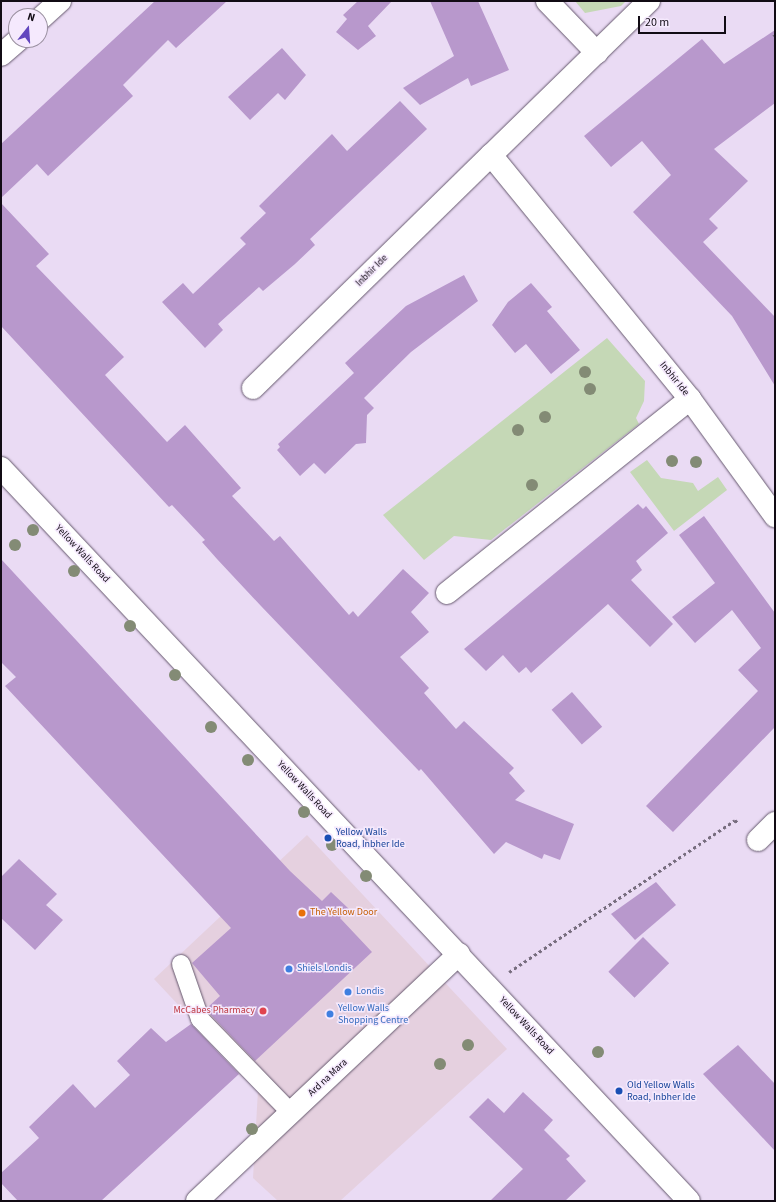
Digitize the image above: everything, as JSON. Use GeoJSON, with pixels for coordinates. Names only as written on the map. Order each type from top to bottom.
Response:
{"type":"FeatureCollection","features":[{"type":"Feature","properties":{"kind":"street"},"geometry":{"type":"LineString","coordinates":[[48,12],[60,1]]}},
{"type":"Feature","properties":{"kind":"street"},"geometry":{"type":"LineString","coordinates":[[547,1],[597,53]]}},
{"type":"Feature","properties":{"kind":"street","name":"Inbhir Ide"},"geometry":{"type":"LineString","coordinates":[[253,388],[649,1]]}},
{"type":"Feature","properties":{"kind":"street"},"geometry":{"type":"LineString","coordinates":[[1,55],[9,48]]}},
{"type":"Feature","properties":{"kind":"street","name":"Inbhir Ide"},"geometry":{"type":"LineString","coordinates":[[491,154],[690,400],[775,516]]}},
{"type":"Feature","properties":{"kind":"street","name":"Inbhir Ide"},"geometry":{"type":"LineString","coordinates":[[447,593],[690,400]]}},
{"type":"Feature","properties":{"kind":"street","name":"Yellow Walls Road"},"geometry":{"type":"LineString","coordinates":[[1,468],[459,954],[689,1201]]}},
{"type":"Feature","properties":{"kind":"street"},"geometry":{"type":"LineString","coordinates":[[758,840],[775,823]]}},
{"type":"Feature","properties":{"kind":"street","name":"Ard na Mara"},"geometry":{"type":"LineString","coordinates":[[197,1201],[459,954]]}},
{"type":"Feature","properties":{"kind":"lane"},"geometry":{"type":"LineString","coordinates":[[181,964],[200,1019],[291,1112]]}},
{"type":"Feature","properties":{"kind":"path"},"geometry":{"type":"LineString","coordinates":[[488,985],[735,820],[758,840]]}},
{"type":"Feature","properties":{"kind":"shaded area","name":"Yellow Walls Shopping Centre"},"geometry":{"type":"Polygon","coordinates":[[[307,835],[507,1049],[340,1201],[278,1201],[253,1178],[258,1090],[154,979],[307,835]]]}},
{"type":"Feature","properties":{"kind":"green space"},"geometry":{"type":"Polygon","coordinates":[[[575,1],[626,1],[621,6],[585,13],[575,1]]]}},
{"type":"Feature","properties":{"kind":"green space"},"geometry":{"type":"Polygon","coordinates":[[[607,338],[645,381],[644,401],[636,418],[639,424],[491,540],[454,536],[424,560],[383,515],[607,338]]]}},
{"type":"Feature","properties":{"kind":"green space"},"geometry":{"type":"Polygon","coordinates":[[[647,460],[661,478],[693,483],[698,491],[718,477],[727,490],[674,531],[630,472],[647,460]]]}},
{"type":"Feature","properties":{"kind":"building"},"geometry":{"type":"Polygon","coordinates":[[[155,1],[227,1],[176,48],[168,40],[123,85],[133,96],[48,176],[37,164],[1,198],[1,144],[155,1]]]}},
{"type":"Feature","properties":{"kind":"building"},"geometry":{"type":"Polygon","coordinates":[[[358,1],[392,1],[368,26],[376,36],[358,50],[336,32],[347,19],[343,15],[358,1]]]}},
{"type":"Feature","properties":{"kind":"building"},"geometry":{"type":"Polygon","coordinates":[[[430,1],[478,1],[509,70],[471,86],[468,78],[420,105],[403,88],[454,56],[430,1]]]}},
{"type":"Feature","properties":{"kind":"building"},"geometry":{"type":"Polygon","coordinates":[[[775,30],[775,103],[714,149],[748,181],[709,219],[718,228],[703,242],[775,317],[775,386],[732,316],[633,212],[671,175],[642,141],[611,167],[584,136],[702,39],[724,64],[775,30]]]}},
{"type":"Feature","properties":{"kind":"building"},"geometry":{"type":"Polygon","coordinates":[[[282,48],[306,75],[285,100],[278,93],[250,120],[228,97],[282,48]]]}},
{"type":"Feature","properties":{"kind":"building"},"geometry":{"type":"Polygon","coordinates":[[[400,101],[427,129],[310,239],[315,245],[295,264],[263,291],[259,287],[218,324],[223,330],[205,348],[162,302],[183,283],[193,294],[246,244],[240,238],[266,213],[259,206],[332,134],[347,151],[400,101]]]}},
{"type":"Feature","properties":{"kind":"building"},"geometry":{"type":"Polygon","coordinates":[[[1,203],[49,254],[36,266],[124,357],[105,375],[167,442],[185,425],[241,488],[232,496],[274,541],[280,536],[349,615],[353,611],[358,617],[403,569],[429,593],[411,612],[429,632],[400,657],[429,688],[424,693],[456,729],[464,721],[514,768],[509,773],[525,791],[515,800],[574,824],[560,860],[544,854],[542,859],[506,842],[494,854],[421,769],[419,771],[261,606],[202,542],[205,540],[172,505],[169,507],[1,326],[1,203]]]}},
{"type":"Feature","properties":{"kind":"building"},"geometry":{"type":"Polygon","coordinates":[[[464,275],[478,301],[411,352],[364,398],[374,408],[367,415],[366,443],[356,444],[325,474],[314,463],[300,476],[277,450],[280,447],[278,444],[354,373],[345,363],[406,306],[464,275]]]}},
{"type":"Feature","properties":{"kind":"building"},"geometry":{"type":"Polygon","coordinates":[[[531,283],[552,307],[547,311],[580,350],[551,374],[526,344],[515,353],[492,325],[508,302],[531,283]]]}},
{"type":"Feature","properties":{"kind":"building"},"geometry":{"type":"Polygon","coordinates":[[[638,504],[643,509],[646,506],[668,533],[636,561],[642,570],[631,580],[673,624],[650,647],[608,604],[531,673],[526,667],[519,673],[503,655],[486,671],[464,649],[638,504]]]}},
{"type":"Feature","properties":{"kind":"building"},"geometry":{"type":"Polygon","coordinates":[[[704,516],[775,613],[775,727],[673,832],[646,806],[758,691],[738,670],[761,648],[732,610],[695,643],[672,617],[715,583],[679,535],[704,516]]]}},
{"type":"Feature","properties":{"kind":"building"},"geometry":{"type":"Polygon","coordinates":[[[1,559],[290,871],[322,901],[331,892],[349,909],[340,918],[372,952],[255,1061],[209,1013],[207,1008],[220,996],[192,963],[231,928],[5,686],[16,677],[1,662],[1,559]]]}},
{"type":"Feature","properties":{"kind":"building"},"geometry":{"type":"Polygon","coordinates":[[[572,692],[602,727],[582,744],[552,710],[572,692]]]}},
{"type":"Feature","properties":{"kind":"building"},"geometry":{"type":"Polygon","coordinates":[[[19,859],[57,894],[46,905],[63,920],[35,950],[1,918],[1,877],[19,859]]]}},
{"type":"Feature","properties":{"kind":"building"},"geometry":{"type":"Polygon","coordinates":[[[656,882],[676,905],[635,940],[611,914],[656,882]]]}},
{"type":"Feature","properties":{"kind":"building"},"geometry":{"type":"Polygon","coordinates":[[[643,937],[669,963],[635,998],[608,972],[643,937]]]}},
{"type":"Feature","properties":{"kind":"building"},"geometry":{"type":"Polygon","coordinates":[[[191,1024],[239,1074],[101,1201],[18,1201],[1,1183],[1,1173],[39,1138],[29,1127],[73,1084],[95,1108],[130,1075],[117,1061],[151,1028],[166,1042],[191,1024]]]}},
{"type":"Feature","properties":{"kind":"building"},"geometry":{"type":"Polygon","coordinates":[[[738,1045],[775,1084],[775,1151],[703,1074],[738,1045]]]}},
{"type":"Feature","properties":{"kind":"building"},"geometry":{"type":"Polygon","coordinates":[[[523,1092],[553,1120],[544,1130],[570,1156],[566,1159],[586,1181],[565,1201],[490,1201],[523,1169],[469,1117],[488,1098],[504,1113],[523,1092]]]}},
{"type":"Feature","properties":{"kind":"place","name":"Yellow Walls Road, Inbher Ide"},"geometry":{"type":"Point","coordinates":[328,838]}},
{"type":"Feature","properties":{"kind":"place","name":"The Yellow Door"},"geometry":{"type":"Point","coordinates":[302,913]}},
{"type":"Feature","properties":{"kind":"place","name":"Shiels Londis"},"geometry":{"type":"Point","coordinates":[289,969]}},
{"type":"Feature","properties":{"kind":"place","name":"Londis"},"geometry":{"type":"Point","coordinates":[348,992]}},
{"type":"Feature","properties":{"kind":"place","name":"McCabes Pharmacy"},"geometry":{"type":"Point","coordinates":[263,1011]}},
{"type":"Feature","properties":{"kind":"place","name":"Yellow Walls Shopping Centre"},"geometry":{"type":"Point","coordinates":[330,1014]}},
{"type":"Feature","properties":{"kind":"place","name":"Old Yellow Walls Road, Inbher Ide"},"geometry":{"type":"Point","coordinates":[619,1091]}}]}
